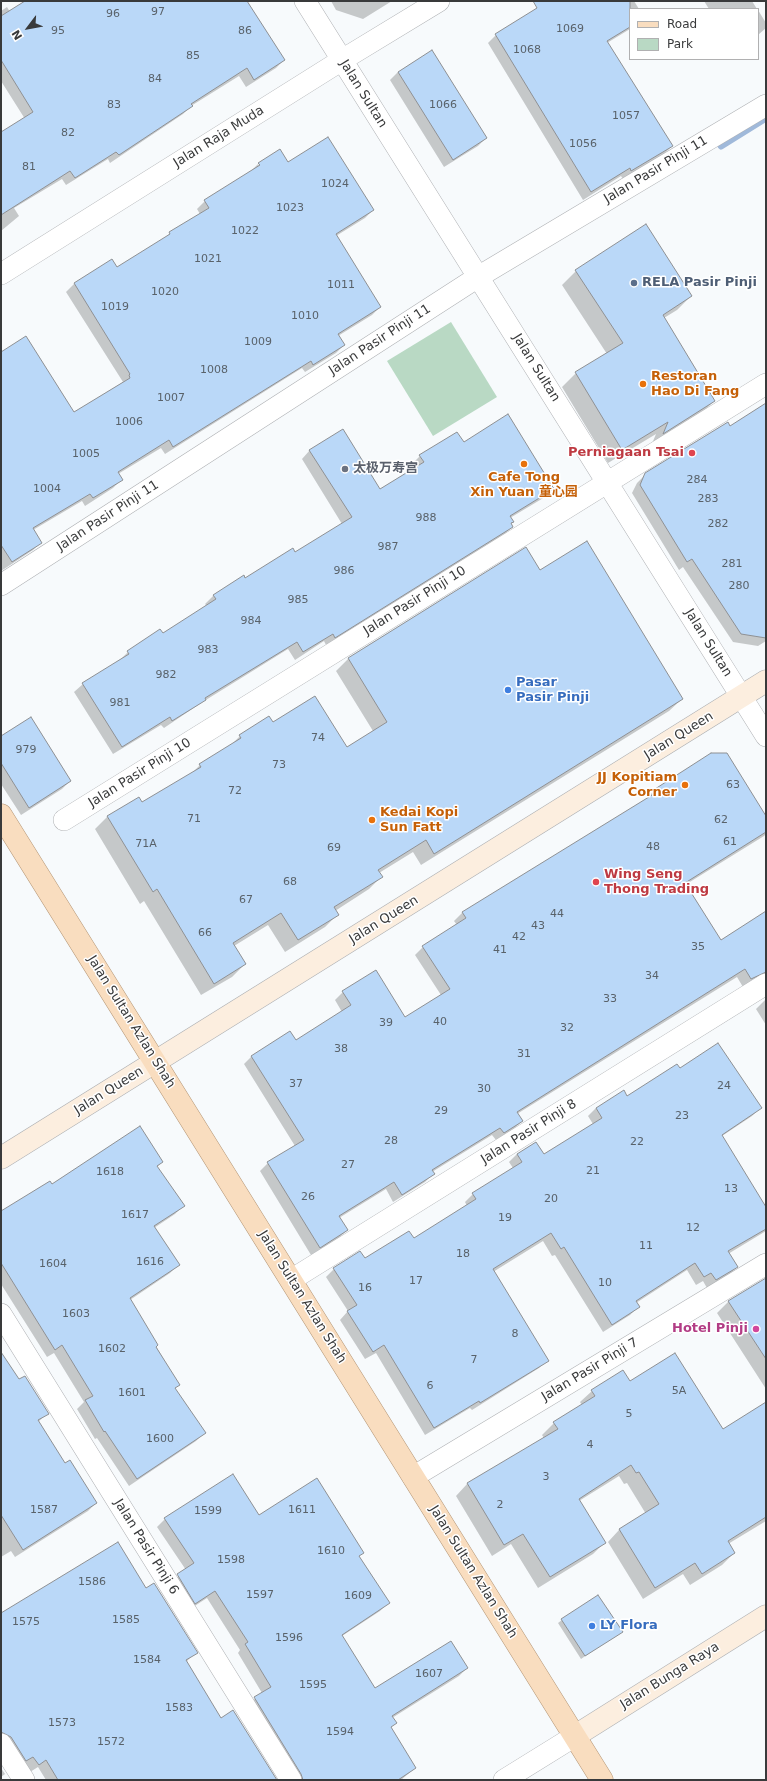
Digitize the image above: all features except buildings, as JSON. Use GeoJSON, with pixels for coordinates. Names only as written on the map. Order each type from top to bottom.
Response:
{"type":"FeatureCollection","features":[{"type":"Feature","properties":{"kind":"main road","name":"Jalan Queen"},"geometry":{"type":"LineString","coordinates":[[1,1158],[766,681]]}},
{"type":"Feature","properties":{"kind":"main road","name":"Jalan Sultan Azlan Shah"},"geometry":{"type":"LineString","coordinates":[[1,814],[602,1780]]}},
{"type":"Feature","properties":{"kind":"main road","name":"Jalan Bunga Raya"},"geometry":{"type":"LineString","coordinates":[[575,1736],[766,1616]]}},
{"type":"Feature","properties":{"kind":"street","name":"Jalan Sultan"},"geometry":{"type":"LineString","coordinates":[[305,1],[766,736]]}},
{"type":"Feature","properties":{"kind":"street","name":"Jalan Raja Muda"},"geometry":{"type":"LineString","coordinates":[[1,274],[342,60],[439,1]]}},
{"type":"Feature","properties":{"kind":"street","name":"Jalan Pasir Pinji 11"},"geometry":{"type":"LineString","coordinates":[[1,585],[478,277],[766,105]]}},
{"type":"Feature","properties":{"kind":"street","name":"Jalan Pasir Pinji 10"},"geometry":{"type":"LineString","coordinates":[[64,820],[766,384]]}},
{"type":"Feature","properties":{"kind":"street","name":"Jalan Pasir Pinji 8"},"geometry":{"type":"LineString","coordinates":[[292,1280],[766,984]]}},
{"type":"Feature","properties":{"kind":"street","name":"Jalan Pasir Pinji 7"},"geometry":{"type":"LineString","coordinates":[[414,1477],[766,1264]]}},
{"type":"Feature","properties":{"kind":"street","name":"Jalan Pasir Pinji 6"},"geometry":{"type":"LineString","coordinates":[[1,1314],[291,1780]]}},
{"type":"Feature","properties":{"kind":"street"},"geometry":{"type":"LineString","coordinates":[[504,1780],[575,1736]]}},
{"type":"Feature","properties":{"kind":"street"},"geometry":{"type":"LineString","coordinates":[[1,1744],[24,1780]]}},
{"type":"Feature","properties":{"kind":"green space"},"geometry":{"type":"Polygon","coordinates":[[[451,322],[497,397],[433,436],[387,361],[451,322]]]}},
{"type":"Feature","properties":{"kind":"waterway"},"geometry":{"type":"LineString","coordinates":[[721,146],[766,118]]}},
{"type":"Feature","properties":{"kind":"place","name":"RELA Pasir Pinji"},"geometry":{"type":"Point","coordinates":[634,283]}},
{"type":"Feature","properties":{"kind":"place","name":"Restoran Hao Di Fang"},"geometry":{"type":"Point","coordinates":[643,384]}},
{"type":"Feature","properties":{"kind":"place","name":"Perniagaan Tsai"},"geometry":{"type":"Point","coordinates":[692,453]}},
{"type":"Feature","properties":{"kind":"place","name":"Cafe Tong Xin Yuan 童心园"},"geometry":{"type":"Point","coordinates":[524,464]}},
{"type":"Feature","properties":{"kind":"place","name":"太极万寿宫"},"geometry":{"type":"Point","coordinates":[345,469]}},
{"type":"Feature","properties":{"kind":"place","name":"Pasar Pasir Pinji"},"geometry":{"type":"Point","coordinates":[508,690]}},
{"type":"Feature","properties":{"kind":"place","name":"JJ Kopitiam Corner"},"geometry":{"type":"Point","coordinates":[685,785]}},
{"type":"Feature","properties":{"kind":"place","name":"Kedai Kopi Sun Fatt"},"geometry":{"type":"Point","coordinates":[372,820]}},
{"type":"Feature","properties":{"kind":"place","name":"Wing Seng Thong Trading"},"geometry":{"type":"Point","coordinates":[596,882]}},
{"type":"Feature","properties":{"kind":"place","name":"Hotel Pinji"},"geometry":{"type":"Point","coordinates":[756,1329]}},
{"type":"Feature","properties":{"kind":"place","name":"LY Flora"},"geometry":{"type":"Point","coordinates":[592,1626]}}]}
